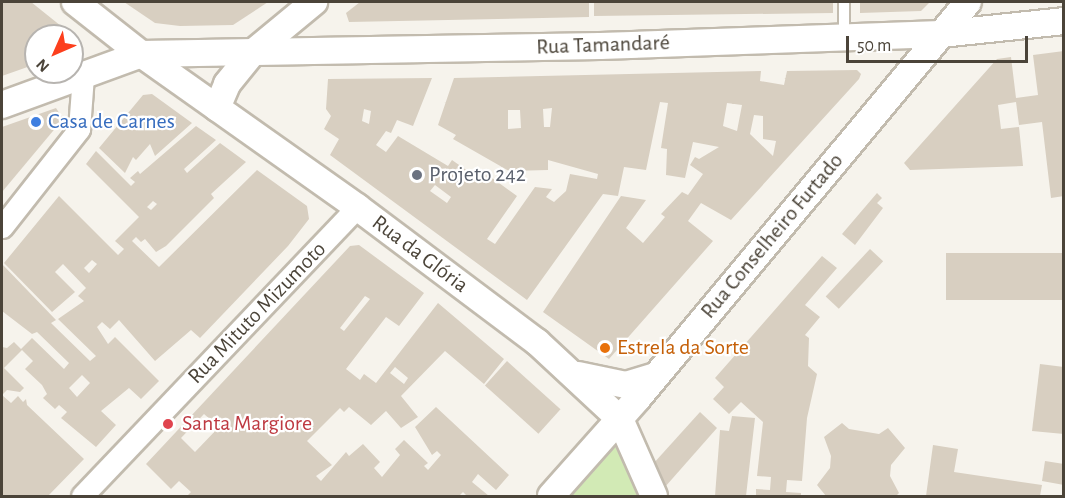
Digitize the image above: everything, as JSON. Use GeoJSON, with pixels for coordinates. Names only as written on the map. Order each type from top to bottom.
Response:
{"type":"FeatureCollection","features":[{"type":"Feature","properties":{"kind":"street","name":"Rua da Glória"},"geometry":{"type":"LineString","coordinates":[[75,2],[141,54],[357,207],[537,342],[620,419],[654,496]]}},
{"type":"Feature","properties":{"kind":"street"},"geometry":{"type":"LineString","coordinates":[[217,108],[227,84],[251,54],[314,2]]}},
{"type":"Feature","properties":{"kind":"street","name":"Rua Conselheiro Furtado"},"geometry":{"type":"LineString","coordinates":[[551,496],[620,419],[968,2]]}},
{"type":"Feature","properties":{"kind":"street"},"geometry":{"type":"LineString","coordinates":[[2,226],[79,129],[90,73],[101,49],[97,21]]}},
{"type":"Feature","properties":{"kind":"street","name":"Rua Tamandaré"},"geometry":{"type":"LineString","coordinates":[[141,54],[251,54],[942,34],[1064,21]]}},
{"type":"Feature","properties":{"kind":"street"},"geometry":{"type":"LineString","coordinates":[[2,105],[141,54]]}},
{"type":"Feature","properties":{"kind":"street","name":"Rua Mituto Mizumoto"},"geometry":{"type":"LineString","coordinates":[[82,496],[357,207]]}},
{"type":"Feature","properties":{"kind":"street"},"geometry":{"type":"LineString","coordinates":[[571,372],[626,385],[656,376]]}},
{"type":"Feature","properties":{"kind":"lane"},"geometry":{"type":"LineString","coordinates":[[844,2],[844,37]]}},
{"type":"Feature","properties":{"kind":"green space"},"geometry":{"type":"Polygon","coordinates":[[[619,433],[645,496],[563,496],[619,433]]]}},
{"type":"Feature","properties":{"kind":"building"},"geometry":{"type":"Polygon","coordinates":[[[2,2],[31,2],[58,24],[24,24],[24,68],[2,76],[2,2]]]}},
{"type":"Feature","properties":{"kind":"building"},"geometry":{"type":"Polygon","coordinates":[[[124,2],[268,2],[233,25],[180,26],[155,23],[124,2]]]}},
{"type":"Feature","properties":{"kind":"building"},"geometry":{"type":"Polygon","coordinates":[[[360,2],[589,2],[589,17],[349,22],[346,13],[360,2]]]}},
{"type":"Feature","properties":{"kind":"building"},"geometry":{"type":"Polygon","coordinates":[[[594,2],[833,2],[833,13],[594,16],[594,2]]]}},
{"type":"Feature","properties":{"kind":"building"},"geometry":{"type":"Polygon","coordinates":[[[860,2],[930,2],[921,11],[860,13],[860,2]]]}},
{"type":"Feature","properties":{"kind":"building"},"geometry":{"type":"Polygon","coordinates":[[[1064,51],[1064,196],[1051,198],[1042,122],[1019,125],[1016,102],[998,105],[1001,129],[1019,127],[1023,166],[910,170],[904,163],[997,59],[1011,57],[1016,98],[1038,95],[1033,55],[1064,51]]]}},
{"type":"Feature","properties":{"kind":"building"},"geometry":{"type":"Polygon","coordinates":[[[857,70],[861,74],[859,79],[731,220],[701,203],[688,221],[713,241],[609,359],[543,312],[621,196],[646,200],[626,228],[643,243],[665,217],[661,214],[682,192],[688,195],[703,174],[690,165],[695,157],[699,159],[719,147],[693,142],[685,178],[666,175],[667,149],[661,148],[668,103],[660,102],[646,170],[624,167],[618,196],[603,194],[527,300],[330,155],[339,139],[324,129],[331,116],[326,109],[328,79],[432,78],[413,126],[397,120],[391,133],[386,131],[376,145],[386,152],[398,136],[448,166],[452,160],[479,179],[484,172],[517,196],[487,239],[495,244],[535,187],[552,189],[546,197],[554,202],[566,191],[570,174],[597,179],[598,174],[548,160],[548,170],[509,171],[453,139],[456,135],[438,125],[454,78],[761,71],[760,81],[784,85],[787,71],[857,70]],[[727,103],[723,126],[737,131],[742,105],[727,103]],[[552,108],[543,109],[544,127],[550,127],[552,108]],[[364,109],[362,121],[369,124],[371,111],[364,109]],[[508,110],[508,129],[521,128],[520,110],[508,110]],[[754,115],[750,134],[773,156],[776,141],[763,139],[763,116],[754,115]],[[435,185],[430,191],[447,203],[451,197],[435,185]]]}},
{"type":"Feature","properties":{"kind":"building"},"geometry":{"type":"Polygon","coordinates":[[[152,94],[192,123],[155,156],[150,144],[136,160],[133,157],[125,173],[99,148],[143,95],[152,94]]]}},
{"type":"Feature","properties":{"kind":"building"},"geometry":{"type":"Polygon","coordinates":[[[56,108],[63,119],[2,192],[2,127],[56,108]]]}},
{"type":"Feature","properties":{"kind":"building"},"geometry":{"type":"Polygon","coordinates":[[[196,126],[216,140],[184,169],[187,173],[220,143],[246,162],[211,194],[214,198],[166,246],[156,252],[145,239],[141,242],[136,237],[132,241],[159,267],[257,170],[307,206],[309,219],[288,246],[200,338],[191,330],[155,361],[119,320],[110,329],[102,322],[97,327],[108,344],[115,337],[159,381],[141,399],[129,388],[101,411],[116,425],[96,447],[61,418],[67,412],[59,405],[55,409],[43,398],[47,394],[42,385],[25,369],[33,361],[22,350],[4,368],[24,388],[20,392],[7,390],[2,395],[2,347],[7,348],[14,342],[21,349],[32,338],[64,369],[69,363],[37,332],[32,334],[2,311],[2,264],[56,320],[51,323],[90,361],[96,356],[58,319],[84,301],[78,296],[86,288],[63,264],[55,272],[75,292],[52,312],[4,263],[59,196],[118,255],[124,249],[115,241],[139,217],[86,164],[96,151],[131,186],[135,182],[130,178],[138,171],[140,174],[196,126]],[[153,201],[147,207],[151,210],[157,204],[153,201]],[[92,260],[84,268],[89,273],[97,264],[92,260]],[[82,375],[69,388],[77,397],[90,383],[82,375]]]}},
{"type":"Feature","properties":{"kind":"building"},"geometry":{"type":"Polygon","coordinates":[[[877,193],[882,198],[877,203],[883,208],[855,245],[842,234],[877,193]]]}},
{"type":"Feature","properties":{"kind":"building"},"geometry":{"type":"Polygon","coordinates":[[[359,245],[424,293],[399,326],[386,317],[346,369],[360,380],[364,374],[376,383],[438,303],[504,359],[484,384],[445,351],[401,396],[418,417],[401,428],[386,411],[371,425],[349,407],[344,412],[340,408],[307,441],[332,465],[316,476],[321,481],[346,452],[349,456],[363,444],[380,462],[374,468],[382,477],[400,455],[395,449],[404,440],[428,463],[424,466],[428,470],[441,455],[437,451],[432,455],[415,427],[436,407],[509,475],[496,490],[478,474],[472,482],[489,496],[467,496],[463,492],[459,496],[187,496],[191,492],[179,481],[171,489],[146,464],[350,246],[359,245]],[[365,296],[340,328],[344,331],[370,299],[365,296]],[[395,367],[390,373],[404,384],[408,378],[395,367]],[[204,414],[181,438],[195,452],[219,427],[204,414]]]}},
{"type":"Feature","properties":{"kind":"building"},"geometry":{"type":"Polygon","coordinates":[[[870,249],[883,261],[839,309],[826,297],[870,249]]]}},
{"type":"Feature","properties":{"kind":"building"},"geometry":{"type":"Polygon","coordinates":[[[946,253],[1064,253],[1064,300],[946,300],[946,253]]]}},
{"type":"Feature","properties":{"kind":"building"},"geometry":{"type":"Polygon","coordinates":[[[822,256],[837,268],[805,305],[820,317],[805,335],[809,338],[808,366],[817,374],[807,418],[802,481],[787,480],[786,492],[801,493],[801,496],[756,496],[756,489],[770,490],[771,477],[757,476],[763,422],[741,402],[729,414],[713,399],[724,387],[715,378],[822,256]]]}},
{"type":"Feature","properties":{"kind":"building"},"geometry":{"type":"Polygon","coordinates":[[[507,361],[561,409],[538,434],[485,386],[507,361]]]}},
{"type":"Feature","properties":{"kind":"building"},"geometry":{"type":"Polygon","coordinates":[[[1040,364],[1064,367],[1064,434],[1032,431],[1040,364]]]}},
{"type":"Feature","properties":{"kind":"building"},"geometry":{"type":"Polygon","coordinates":[[[2,395],[11,403],[18,396],[23,402],[26,399],[27,405],[84,459],[48,496],[2,496],[2,395]]]}},
{"type":"Feature","properties":{"kind":"building"},"geometry":{"type":"Polygon","coordinates":[[[700,412],[717,428],[665,487],[653,464],[700,412]]]}},
{"type":"Feature","properties":{"kind":"building"},"geometry":{"type":"Polygon","coordinates":[[[732,416],[755,418],[746,496],[715,496],[720,430],[729,431],[732,416]]]}},
{"type":"Feature","properties":{"kind":"building"},"geometry":{"type":"Polygon","coordinates":[[[842,423],[849,429],[879,434],[888,428],[905,448],[891,465],[890,476],[899,493],[896,496],[826,496],[817,485],[830,468],[831,456],[824,437],[842,423]]]}},
{"type":"Feature","properties":{"kind":"building"},"geometry":{"type":"Polygon","coordinates":[[[933,445],[958,449],[954,472],[1042,485],[1040,496],[926,496],[933,445]]]}},
{"type":"Feature","properties":{"kind":"building"},"geometry":{"type":"Polygon","coordinates":[[[1045,461],[1064,464],[1064,485],[1042,481],[1045,461]]]}},
{"type":"Feature","properties":{"kind":"place","name":"Casa de Carnes"},"geometry":{"type":"Point","coordinates":[36,122]}},
{"type":"Feature","properties":{"kind":"place","name":"Projeto 242"},"geometry":{"type":"Point","coordinates":[417,175]}},
{"type":"Feature","properties":{"kind":"place","name":"Estrela da Sorte"},"geometry":{"type":"Point","coordinates":[605,348]}},
{"type":"Feature","properties":{"kind":"place","name":"Santa Margiore"},"geometry":{"type":"Point","coordinates":[168,424]}}]}
